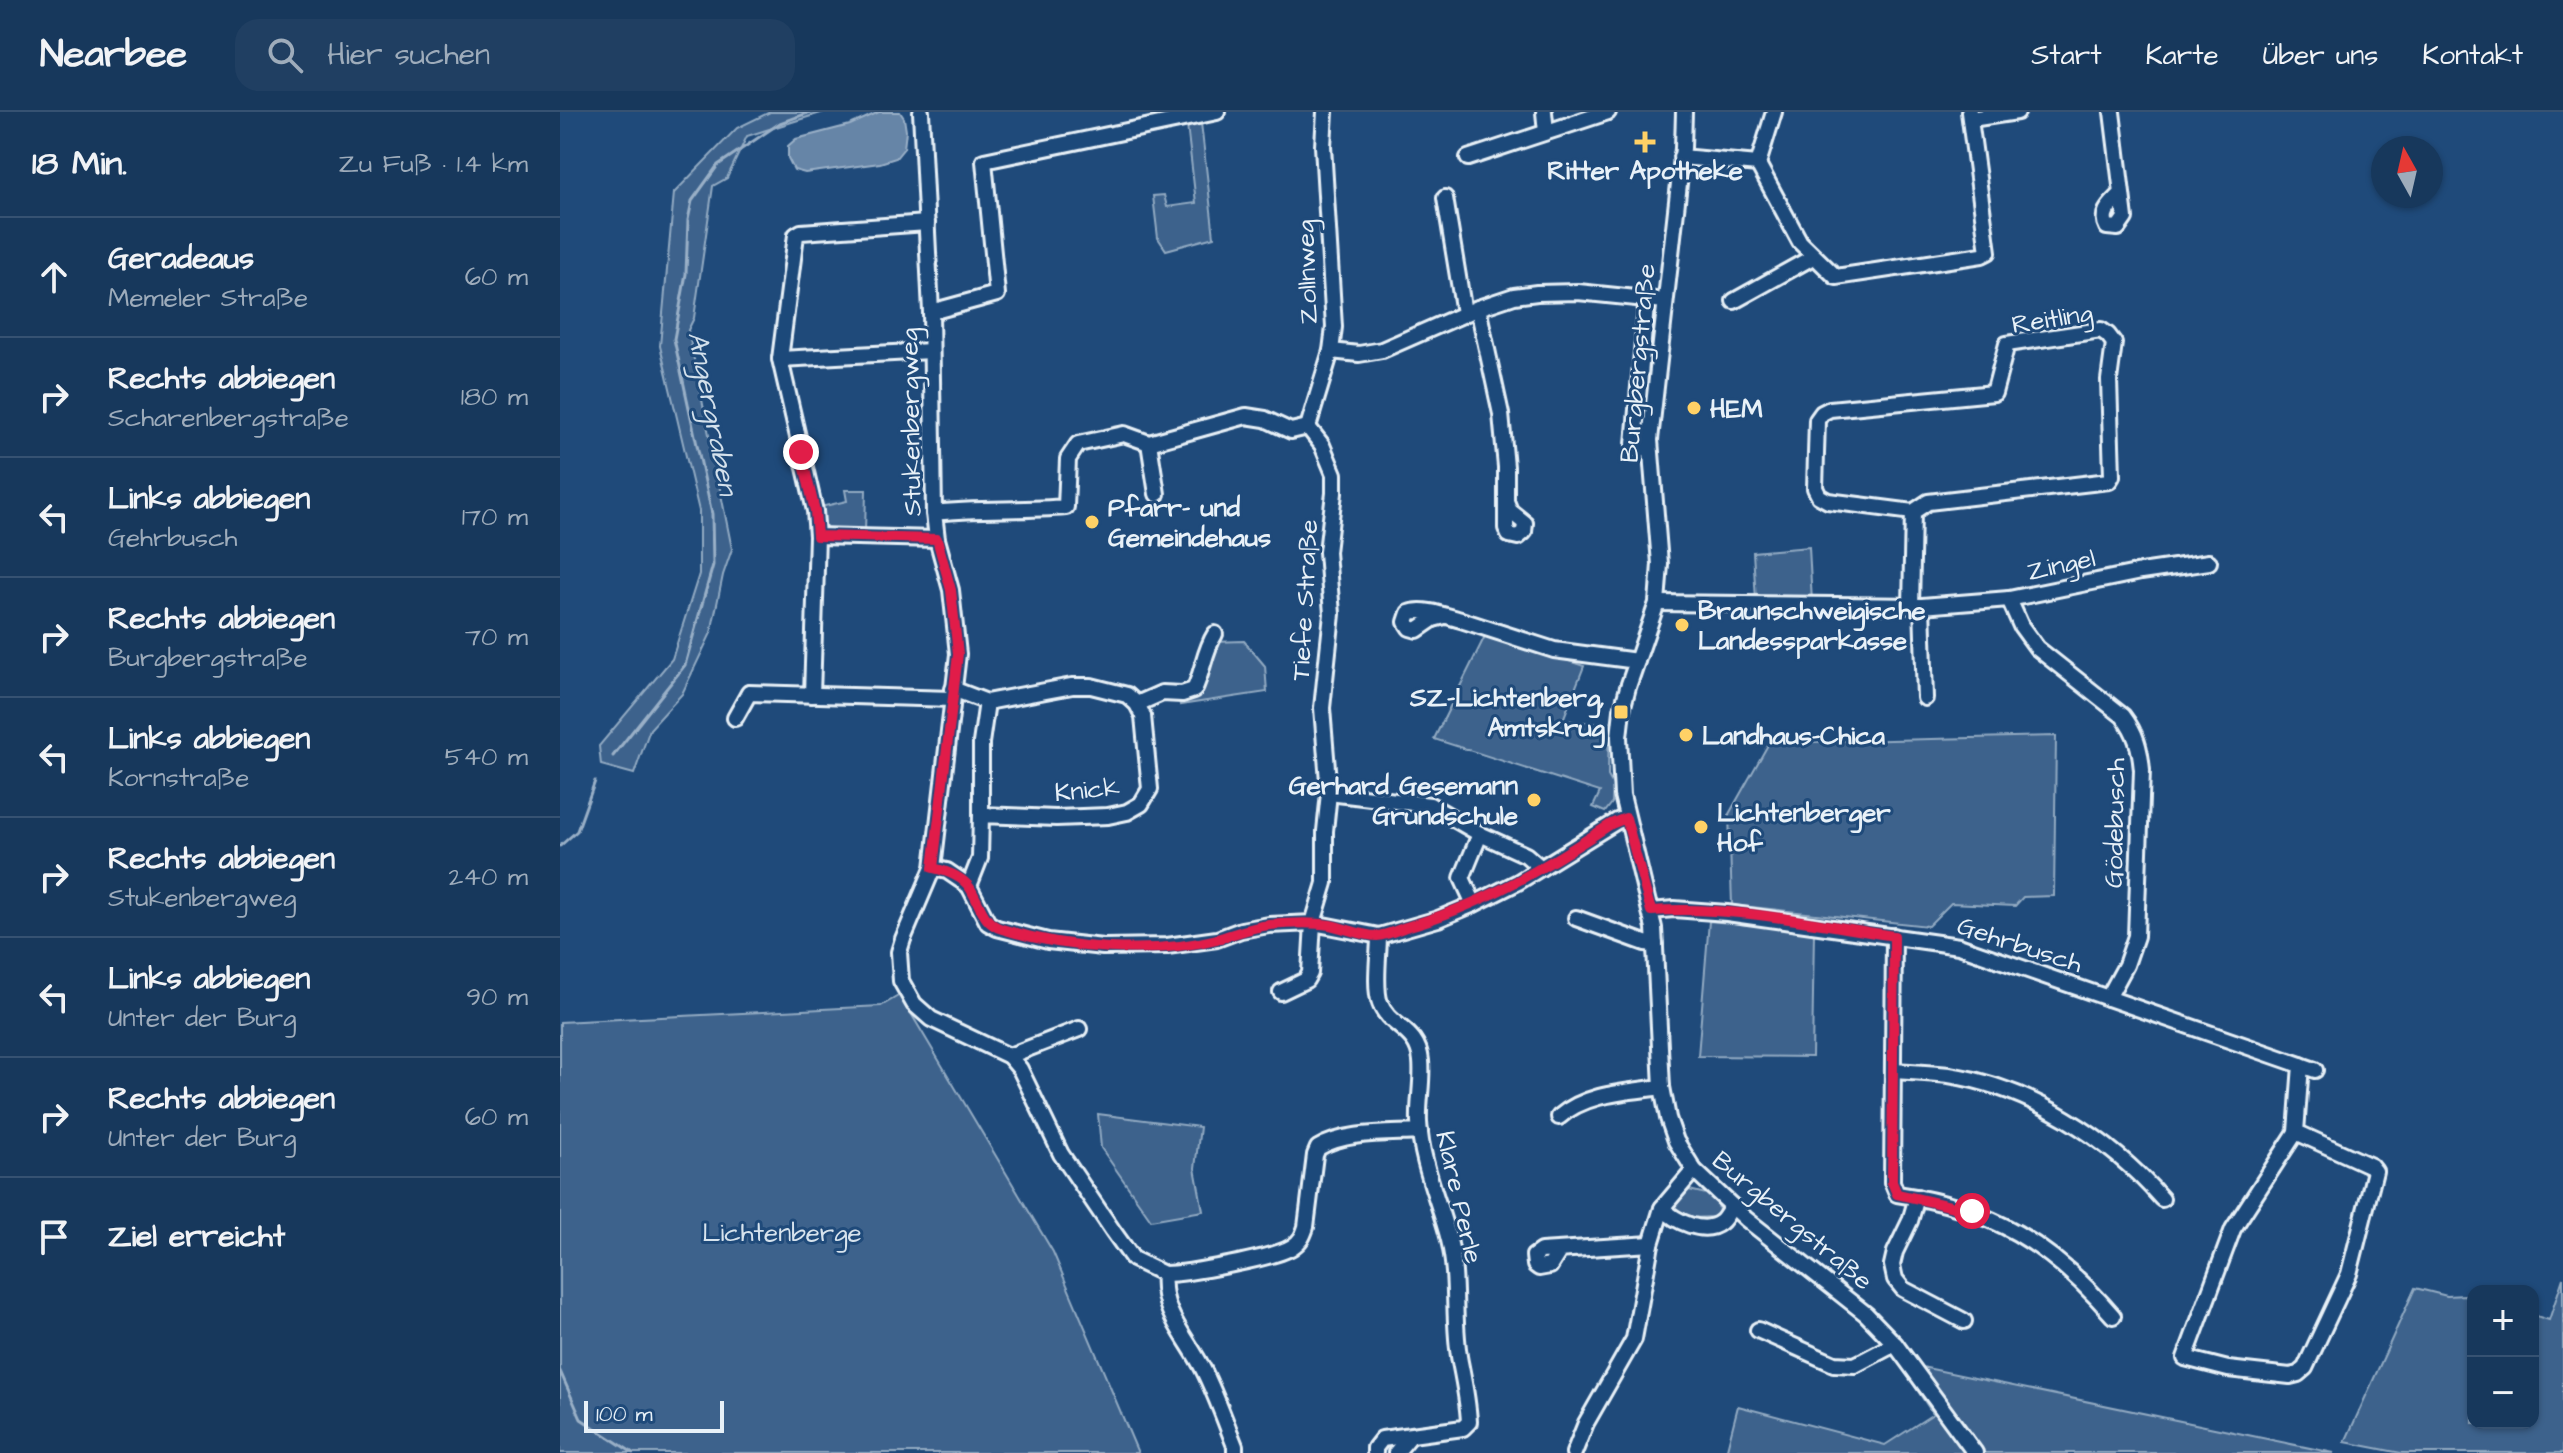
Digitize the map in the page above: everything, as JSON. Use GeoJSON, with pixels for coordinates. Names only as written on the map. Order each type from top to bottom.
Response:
{"type":"FeatureCollection","features":[{"type":"Feature","properties":{"kind":"street","name":"Stukenbergweg"},"geometry":{"type":"LineString","coordinates":[[921,112],[931,312],[934,513],[956,619],[958,654],[933,868],[899,952],[901,981],[914,1004],[931,1019],[1009,1056]]}},
{"type":"Feature","properties":{"kind":"street"},"geometry":{"type":"LineString","coordinates":[[931,312],[997,294],[984,161],[1217,112]]}},
{"type":"Feature","properties":{"kind":"street","name":"Zollnweg"},"geometry":{"type":"LineString","coordinates":[[1302,429],[1331,351],[1334,327],[1323,146],[1325,112]]}},
{"type":"Feature","properties":{"kind":"street"},"geometry":{"type":"LineString","coordinates":[[1544,112],[1546,132]]}},
{"type":"Feature","properties":{"kind":"street"},"geometry":{"type":"LineString","coordinates":[[1468,158],[1608,112]]}},
{"type":"Feature","properties":{"kind":"street","name":"Burgbergstraße"},"geometry":{"type":"LineString","coordinates":[[1684,112],[1650,448],[1660,564],[1657,603],[1620,721],[1620,779],[1626,818],[1651,911],[1655,944],[1662,1087],[1676,1141],[1694,1170],[1732,1206],[1855,1304],[1895,1344],[1975,1453]]}},
{"type":"Feature","properties":{"kind":"street"},"geometry":{"type":"LineString","coordinates":[[1774,112],[1758,164],[1800,242],[1836,277],[1988,252],[1970,115],[2017,112]]}},
{"type":"Feature","properties":{"kind":"street"},"geometry":{"type":"LineString","coordinates":[[2112,112],[2122,193]]}},
{"type":"Feature","properties":{"kind":"street"},"geometry":{"type":"LineString","coordinates":[[1681,157],[1758,164]]}},
{"type":"Feature","properties":{"kind":"street"},"geometry":{"type":"LineString","coordinates":[[1445,198],[1471,311],[1497,386],[1506,501]]}},
{"type":"Feature","properties":{"kind":"street"},"geometry":{"type":"LineString","coordinates":[[812,695],[817,536],[815,511],[780,359],[796,235],[801,232],[927,223]]}},
{"type":"Feature","properties":{"kind":"street"},"geometry":{"type":"LineString","coordinates":[[1734,301],[1813,257]]}},
{"type":"Feature","properties":{"kind":"street"},"geometry":{"type":"LineString","coordinates":[[1331,351],[1359,354],[1382,350],[1514,296],[1578,292],[1665,301]]}},
{"type":"Feature","properties":{"kind":"street"},"geometry":{"type":"LineString","coordinates":[[1649,299],[1634,444],[1635,448],[1650,448]]}},
{"type":"Feature","properties":{"kind":"street","name":"Reitling"},"geometry":{"type":"LineString","coordinates":[[2101,330],[2108,335],[2114,343],[2109,380],[2112,476],[2109,481],[1928,502],[1913,512],[1828,501],[1819,496],[1815,488],[1816,434],[1817,420],[1822,413],[1830,409],[1994,393],[2007,344],[2101,330]]}},
{"type":"Feature","properties":{"kind":"street"},"geometry":{"type":"LineString","coordinates":[[780,359],[931,351]]}},
{"type":"Feature","properties":{"kind":"street"},"geometry":{"type":"LineString","coordinates":[[934,513],[1066,507],[1068,459],[1078,444],[1124,434],[1149,443],[1246,416],[1259,417],[1286,430],[1302,429]]}},
{"type":"Feature","properties":{"kind":"street","name":"Tiefe Straße"},"geometry":{"type":"LineString","coordinates":[[1281,992],[1309,977],[1313,923],[1325,883],[1329,793],[1322,708],[1332,614],[1327,552],[1334,474],[1322,445],[1302,429]]}},
{"type":"Feature","properties":{"kind":"street"},"geometry":{"type":"LineString","coordinates":[[1149,443],[1157,494]]}},
{"type":"Feature","properties":{"kind":"street"},"geometry":{"type":"LineString","coordinates":[[1913,512],[1916,606],[1925,698]]}},
{"type":"Feature","properties":{"kind":"street"},"geometry":{"type":"LineString","coordinates":[[817,536],[937,539]]}},
{"type":"Feature","properties":{"kind":"street","name":"Zingel"},"geometry":{"type":"LineString","coordinates":[[1657,603],[1916,606],[2009,599],[2141,572],[2209,562]]}},
{"type":"Feature","properties":{"kind":"street","name":"Gödebusch"},"geometry":{"type":"LineString","coordinates":[[2009,599],[2021,626],[2037,648],[2123,716],[2133,729],[2140,747],[2142,770],[2136,936],[2126,965],[2108,998]]}},
{"type":"Feature","properties":{"kind":"street"},"geometry":{"type":"LineString","coordinates":[[1445,616],[1554,650],[1637,661]]}},
{"type":"Feature","properties":{"kind":"street"},"geometry":{"type":"LineString","coordinates":[[735,718],[749,693],[953,694],[987,702],[1072,686],[1091,686],[1127,695],[1137,704],[1162,693],[1182,694],[1194,690],[1215,634]]}},
{"type":"Feature","properties":{"kind":"street"},"geometry":{"type":"LineString","coordinates":[[969,886],[980,858],[981,743],[987,702]]}},
{"type":"Feature","properties":{"kind":"street","name":"Knick"},"geometry":{"type":"LineString","coordinates":[[981,815],[1056,818],[1108,816],[1127,812],[1141,804],[1150,789],[1143,716],[1137,704]]}},
{"type":"Feature","properties":{"kind":"street"},"geometry":{"type":"LineString","coordinates":[[1329,793],[1430,805],[1480,834],[1526,855],[1541,868]]}},
{"type":"Feature","properties":{"kind":"street"},"geometry":{"type":"LineString","coordinates":[[933,868],[947,871],[969,886],[988,923],[1048,941],[1103,947],[1167,946],[1217,939],[1241,930],[1269,925],[1313,923],[1379,936],[1438,919],[1474,904],[1626,818]]}},
{"type":"Feature","properties":{"kind":"street"},"geometry":{"type":"LineString","coordinates":[[1474,904],[1462,878],[1480,834]]}},
{"type":"Feature","properties":{"kind":"street","name":"Gehrbusch"},"geometry":{"type":"LineString","coordinates":[[1651,911],[1674,909],[1727,913],[1959,946],[2315,1070]]}},
{"type":"Feature","properties":{"kind":"street"},"geometry":{"type":"LineString","coordinates":[[1576,918],[1655,944]]}},
{"type":"Feature","properties":{"kind":"street","name":"Klare Perle"},"geometry":{"type":"LineString","coordinates":[[1375,1453],[1382,1439],[1463,1428],[1469,1422],[1449,1240],[1428,1175],[1420,1132],[1422,1061],[1411,1034],[1385,1012],[1379,1001],[1379,936]]}},
{"type":"Feature","properties":{"kind":"street"},"geometry":{"type":"LineString","coordinates":[[1894,936],[1892,1182],[1897,1194],[1972,1211],[2028,1237],[2084,1282],[2113,1316]]}},
{"type":"Feature","properties":{"kind":"street"},"geometry":{"type":"LineString","coordinates":[[1079,1029],[1009,1056],[1020,1069],[1061,1154],[1113,1231],[1133,1259],[1164,1274],[1197,1271],[1287,1250],[1302,1238],[1306,1227],[1318,1148],[1338,1140],[1420,1132]]}},
{"type":"Feature","properties":{"kind":"street"},"geometry":{"type":"LineString","coordinates":[[2296,1132],[2371,1166],[2375,1171],[2349,1274],[2305,1368],[2290,1376],[2228,1369],[2185,1358],[2233,1229],[2296,1132],[2301,1065]]}},
{"type":"Feature","properties":{"kind":"street"},"geometry":{"type":"LineString","coordinates":[[1893,1071],[1965,1079],[1994,1087],[2051,1111],[2106,1144],[2162,1199]]}},
{"type":"Feature","properties":{"kind":"street"},"geometry":{"type":"LineString","coordinates":[[1559,1117],[1572,1105],[1662,1087]]}},
{"type":"Feature","properties":{"kind":"street"},"geometry":{"type":"LineString","coordinates":[[1574,1453],[1586,1423],[1634,1339],[1651,1244],[1662,1208],[1694,1170]]}},
{"type":"Feature","properties":{"kind":"street"},"geometry":{"type":"LineString","coordinates":[[1917,1197],[1910,1221],[1895,1252],[1892,1265],[1895,1279],[1903,1289],[1964,1321]]}},
{"type":"Feature","properties":{"kind":"street"},"geometry":{"type":"LineString","coordinates":[[1662,1208],[1672,1219],[1684,1224],[1711,1228],[1722,1222],[1732,1206]]}},
{"type":"Feature","properties":{"kind":"street"},"geometry":{"type":"LineString","coordinates":[[1560,1250],[1651,1244]]}},
{"type":"Feature","properties":{"kind":"street"},"geometry":{"type":"LineString","coordinates":[[1164,1274],[1166,1303],[1171,1318],[1206,1375],[1235,1446],[1235,1453]]}},
{"type":"Feature","properties":{"kind":"street"},"geometry":{"type":"LineString","coordinates":[[1758,1330],[1834,1364],[1855,1365],[1895,1344]]}},
{"type":"Feature","properties":{"kind":"street"},"geometry":{"type":"LineString","coordinates":[[1396,1453],[1410,1436]]}},
{"type":"Feature","properties":{"kind":"green space"},"geometry":{"type":"Polygon","coordinates":[[[770,112],[824,112],[747,136],[727,178],[713,186],[694,318],[688,330],[732,549],[723,575],[711,633],[682,694],[650,729],[634,774],[601,765],[599,746],[672,659],[699,574],[699,511],[660,346],[674,193],[737,128],[770,112]]]}},
{"type":"Feature","properties":{"kind":"green space"},"geometry":{"type":"Polygon","coordinates":[[[1201,123],[1214,237],[1166,250],[1158,238],[1153,196],[1164,195],[1167,207],[1196,203],[1187,125],[1201,123]]]}},
{"type":"Feature","properties":{"kind":"green space"},"geometry":{"type":"Polygon","coordinates":[[[845,490],[866,490],[865,534],[827,531],[820,507],[847,501],[845,490]]]}},
{"type":"Feature","properties":{"kind":"green space"},"geometry":{"type":"Polygon","coordinates":[[[1809,547],[1812,602],[1756,600],[1753,552],[1809,547]]]}},
{"type":"Feature","properties":{"kind":"green space"},"geometry":{"type":"Polygon","coordinates":[[[1486,634],[1584,666],[1563,720],[1609,725],[1608,776],[1613,785],[1612,803],[1605,812],[1593,807],[1600,792],[1434,739],[1486,634]]]}},
{"type":"Feature","properties":{"kind":"green space"},"geometry":{"type":"Polygon","coordinates":[[[1244,641],[1265,666],[1267,692],[1180,705],[1179,697],[1192,695],[1214,642],[1244,641]]]}},
{"type":"Feature","properties":{"kind":"green space"},"geometry":{"type":"Polygon","coordinates":[[[2056,736],[2054,896],[2023,897],[2015,906],[1951,903],[1928,926],[1732,905],[1729,814],[1769,743],[2056,736]]]}},
{"type":"Feature","properties":{"kind":"green space"},"geometry":{"type":"Polygon","coordinates":[[[1709,921],[1814,931],[1812,1057],[1698,1056],[1709,921]]]}},
{"type":"Feature","properties":{"kind":"green space","name":"Lichtenberge"},"geometry":{"type":"Polygon","coordinates":[[[900,995],[1053,1252],[1138,1453],[560,1453],[560,1022],[881,1006],[900,995]]]}},
{"type":"Feature","properties":{"kind":"green space"},"geometry":{"type":"Polygon","coordinates":[[[1098,1114],[1200,1127],[1195,1168],[1203,1211],[1151,1220],[1101,1148],[1098,1114]]]}},
{"type":"Feature","properties":{"kind":"green space"},"geometry":{"type":"Polygon","coordinates":[[[1689,1190],[1706,1194],[1718,1204],[1719,1212],[1713,1217],[1677,1215],[1672,1205],[1677,1197],[1689,1190]]]}},
{"type":"Feature","properties":{"kind":"green space"},"geometry":{"type":"Polygon","coordinates":[[[2563,1278],[2563,1453],[2401,1453],[2345,1442],[2415,1288],[2447,1296],[2467,1296],[2467,1429],[2539,1429],[2539,1317],[2549,1320],[2563,1278]]]}},
{"type":"Feature","properties":{"kind":"green space"},"geometry":{"type":"Polygon","coordinates":[[[1917,1366],[2334,1453],[1726,1453],[1738,1406],[1885,1445],[1933,1414],[1906,1373],[1917,1366]]]}},
{"type":"Feature","properties":{"kind":"shaded area"},"geometry":{"type":"Polygon","coordinates":[[[879,112],[900,112],[904,118],[904,148],[896,158],[805,173],[794,170],[788,158],[788,146],[796,139],[850,125],[879,112]]]}},
{"type":"Feature","properties":{"kind":"waterway","name":"Angergraben"},"geometry":{"type":"LineString","coordinates":[[613,756],[685,665],[713,565],[712,514],[674,339],[686,274],[688,220],[692,201],[718,165],[780,123],[810,112]]}},
{"type":"Feature","properties":{"kind":"waterway","name":"Angergraben"},"geometry":{"type":"LineString","coordinates":[[560,846],[577,831],[595,781]]}},
{"type":"Feature","properties":{"kind":"waterway","name":"Angergraben"},"geometry":{"type":"LineString","coordinates":[[560,1371],[581,1419],[633,1453]]}},
{"type":"Feature","properties":{"kind":"place","name":"Ritter Apotheke"},"geometry":{"type":"Point","coordinates":[1645,142]}},
{"type":"Feature","properties":{"kind":"place","name":"HEM"},"geometry":{"type":"Point","coordinates":[1694,408]}},
{"type":"Feature","properties":{"kind":"place","name":"Pfarr- und Gemeindehaus"},"geometry":{"type":"Point","coordinates":[1092,522]}},
{"type":"Feature","properties":{"kind":"place","name":"Braunschweigische Landessparkasse"},"geometry":{"type":"Point","coordinates":[1682,625]}},
{"type":"Feature","properties":{"kind":"place","name":"SZ-Lichtenberg, Amtskrug"},"geometry":{"type":"Point","coordinates":[1621,712]}},
{"type":"Feature","properties":{"kind":"place","name":"Landhaus-Chica"},"geometry":{"type":"Point","coordinates":[1686,735]}},
{"type":"Feature","properties":{"kind":"place","name":"Gerhard Gesemann Grundschule"},"geometry":{"type":"Point","coordinates":[1534,800]}},
{"type":"Feature","properties":{"kind":"place","name":"Lichtenberger Hof"},"geometry":{"type":"Point","coordinates":[1701,827]}},
{"type":"Feature","properties":{"kind":"route"},"geometry":{"type":"LineString","coordinates":[[801,452],[815,511],[817,536],[937,539],[951,590],[958,654],[933,868],[947,871],[969,886],[988,923],[1048,941],[1103,947],[1167,946],[1217,939],[1241,930],[1269,925],[1313,923],[1379,936],[1438,919],[1474,904],[1518,882],[1611,824],[1626,818],[1651,911],[1674,909],[1727,913],[1894,936],[1892,1182],[1897,1194],[1972,1211]]}}]}
